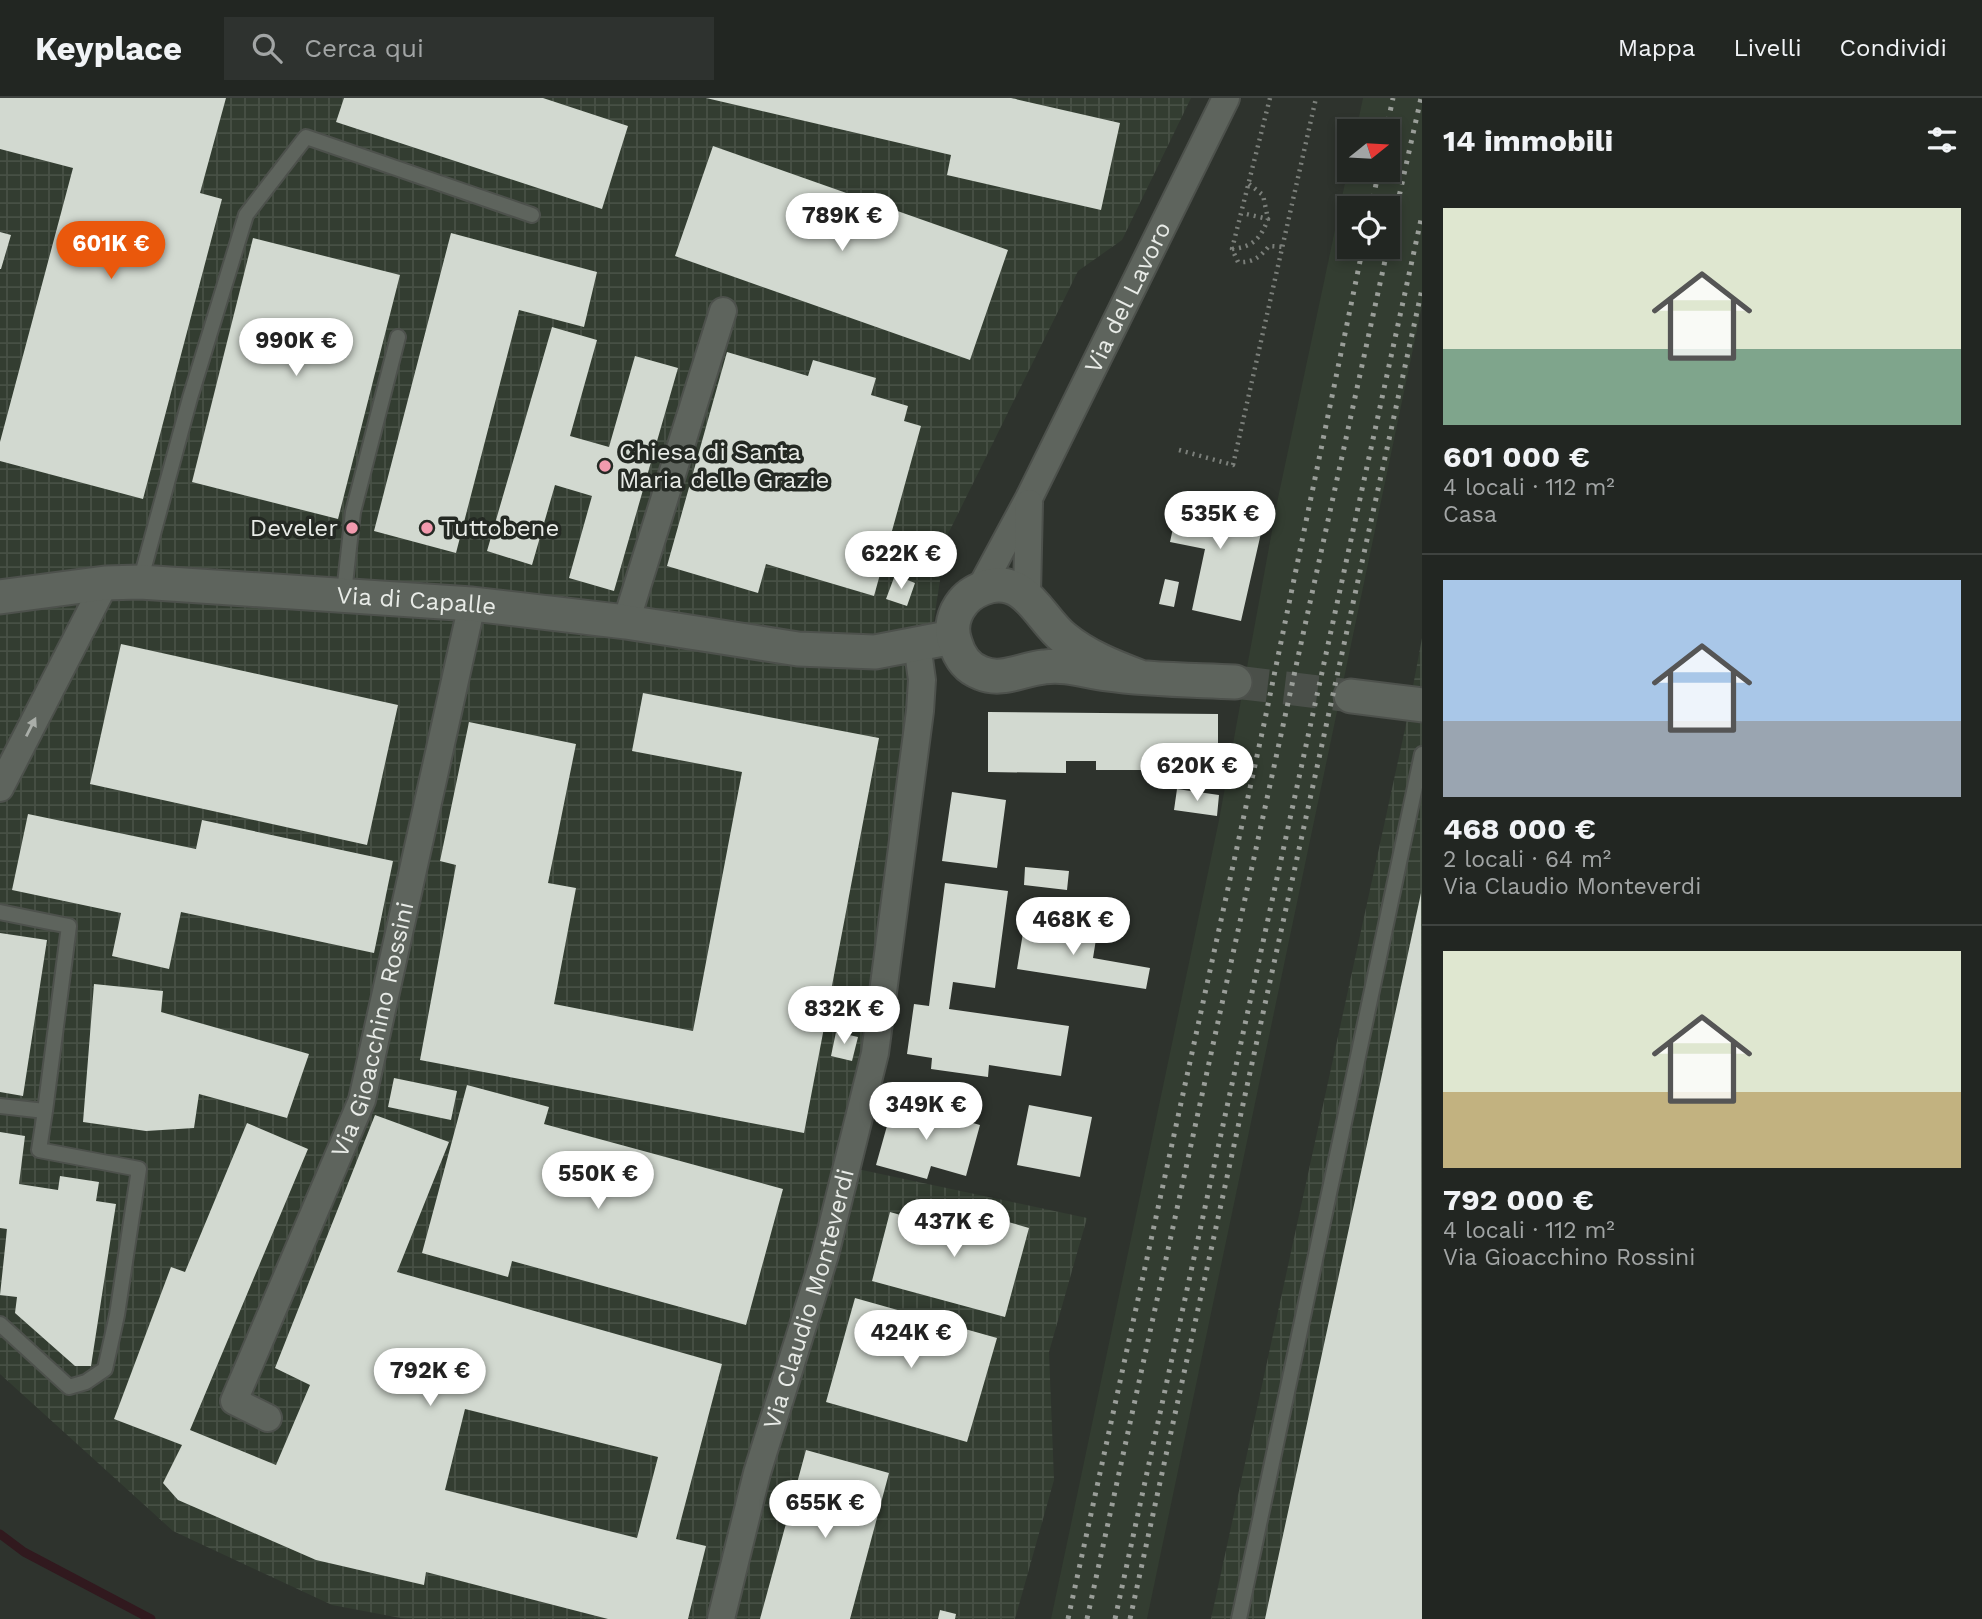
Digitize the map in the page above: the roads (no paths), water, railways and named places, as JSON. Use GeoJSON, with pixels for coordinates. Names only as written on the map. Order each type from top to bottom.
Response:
{"type":"FeatureCollection","features":[{"type":"Feature","properties":{"kind":"street","name":"Via del Lavoro"},"geometry":{"type":"LineString","coordinates":[[980,589],[1029,498],[1226,98]]}},
{"type":"Feature","properties":{"kind":"street"},"geometry":{"type":"LineString","coordinates":[[626,622],[723,311]]}},
{"type":"Feature","properties":{"kind":"street","name":"Via del Lavoro"},"geometry":{"type":"LineString","coordinates":[[1029,498],[1034,604]]}},
{"type":"Feature","properties":{"kind":"street","name":"Via di Capalle"},"geometry":{"type":"LineString","coordinates":[[0,597],[105,583],[140,582],[344,593],[472,604],[626,622],[798,649],[875,652],[953,637]]}},
{"type":"Feature","properties":{"kind":"street"},"geometry":{"type":"LineString","coordinates":[[0,788],[105,583]]}},
{"type":"Feature","properties":{"kind":"street"},"geometry":{"type":"LineString","coordinates":[[1140,677],[1108,665],[1078,648],[1013,587],[997,585],[980,589],[959,607],[953,622],[953,637],[958,654],[969,666],[981,673],[997,677],[1020,671],[1073,666],[1140,677],[1235,682]]}},
{"type":"Feature","properties":{"kind":"street","name":"Via Gioacchino Rossini"},"geometry":{"type":"LineString","coordinates":[[268,1419],[234,1401],[362,1100],[472,604]]}},
{"type":"Feature","properties":{"kind":"street"},"geometry":{"type":"LineString","coordinates":[[1020,671],[1030,664],[1043,642],[1034,604]]}},
{"type":"Feature","properties":{"kind":"street","name":"Via Claudio Monteverdi"},"geometry":{"type":"LineString","coordinates":[[721,1619],[757,1473],[825,1255],[876,1053],[920,711],[922,680],[917,644]]}},
{"type":"Feature","properties":{"kind":"street"},"geometry":{"type":"LineString","coordinates":[[1351,696],[1422,705]]}},
{"type":"Feature","properties":{"kind":"lane"},"geometry":{"type":"LineString","coordinates":[[140,582],[190,398],[246,215],[306,137],[532,215]]}},
{"type":"Feature","properties":{"kind":"lane"},"geometry":{"type":"LineString","coordinates":[[344,593],[353,512],[398,337]]}},
{"type":"Feature","properties":{"kind":"lane"},"geometry":{"type":"LineString","coordinates":[[1238,1619],[1422,754]]}},
{"type":"Feature","properties":{"kind":"lane"},"geometry":{"type":"LineString","coordinates":[[0,912],[69,926],[39,1150],[139,1169],[117,1315],[105,1369],[86,1382],[69,1387],[0,1324]]}},
{"type":"Feature","properties":{"kind":"lane"},"geometry":{"type":"LineString","coordinates":[[0,1106],[45,1111]]}},
{"type":"Feature","properties":{"kind":"waterway"},"geometry":{"type":"LineString","coordinates":[[0,1534],[24,1552],[151,1619]]}},
{"type":"Feature","properties":{"kind":"tunnel"},"geometry":{"type":"LineString","coordinates":[[1235,682],[1351,696]]}},
{"type":"Feature","properties":{"kind":"railway"},"geometry":{"type":"LineString","coordinates":[[1389,119],[1393,98]]}},
{"type":"Feature","properties":{"kind":"railway"},"geometry":{"type":"LineString","coordinates":[[1399,196],[1421,98]]}},
{"type":"Feature","properties":{"kind":"railway"},"geometry":{"type":"LineString","coordinates":[[1374,196],[1376,182]]}},
{"type":"Feature","properties":{"kind":"railway"},"geometry":{"type":"LineString","coordinates":[[1115,1619],[1422,215]]}},
{"type":"Feature","properties":{"kind":"railway"},"geometry":{"type":"LineString","coordinates":[[1068,1619],[1264,724],[1361,259]]}},
{"type":"Feature","properties":{"kind":"railway"},"geometry":{"type":"LineString","coordinates":[[1087,1619],[1385,259]]}},
{"type":"Feature","properties":{"kind":"railway"},"geometry":{"type":"LineString","coordinates":[[1130,1619],[1422,289]]}},
{"type":"Feature","properties":{"kind":"place","name":"Chiesa di Santa Maria delle Grazie"},"geometry":{"type":"Point","coordinates":[605,466]}},
{"type":"Feature","properties":{"kind":"place","name":"Develer"},"geometry":{"type":"Point","coordinates":[352,528]}},
{"type":"Feature","properties":{"kind":"place","name":"Tuttobene"},"geometry":{"type":"Point","coordinates":[427,528]}}]}
